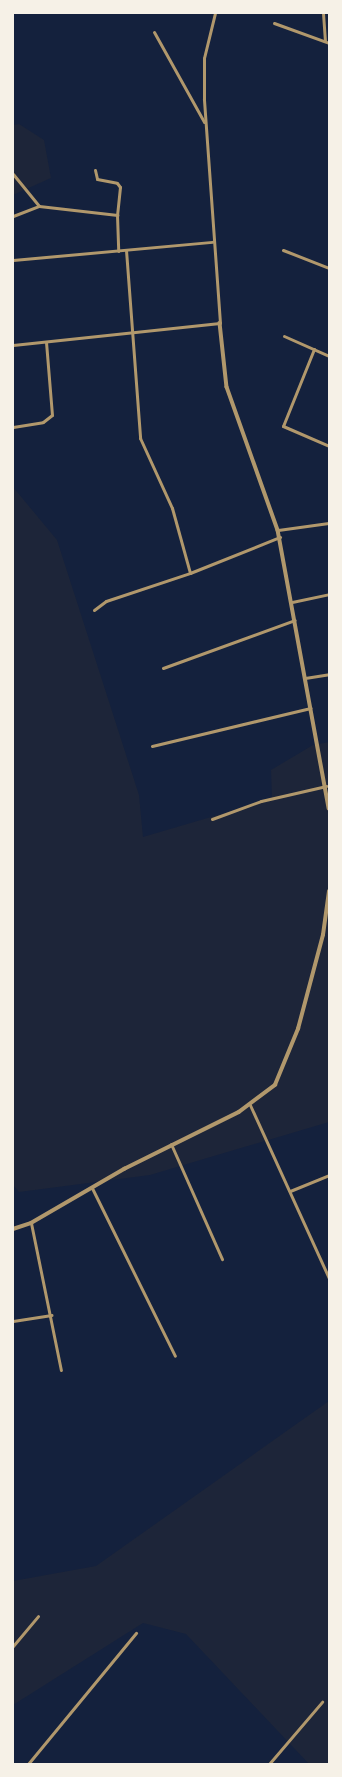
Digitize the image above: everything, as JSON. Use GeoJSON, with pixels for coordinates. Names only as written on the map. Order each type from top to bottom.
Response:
{"type":"FeatureCollection","features":[{"type":"Feature","properties":{"kind":"street"},"geometry":{"type":"LineString","coordinates":[[215,13],[204,58],[205,124],[212,242],[226,387],[280,537],[329,808]]}},
{"type":"Feature","properties":{"kind":"street"},"geometry":{"type":"LineString","coordinates":[[325,41],[323,14],[329,15]]}},
{"type":"Feature","properties":{"kind":"street"},"geometry":{"type":"LineString","coordinates":[[274,23],[329,43]]}},
{"type":"Feature","properties":{"kind":"street"},"geometry":{"type":"LineString","coordinates":[[154,32],[205,124]]}},
{"type":"Feature","properties":{"kind":"street"},"geometry":{"type":"LineString","coordinates":[[95,170],[97,179],[117,183],[120,188],[118,251]]}},
{"type":"Feature","properties":{"kind":"street"},"geometry":{"type":"LineString","coordinates":[[13,174],[40,206]]}},
{"type":"Feature","properties":{"kind":"street"},"geometry":{"type":"LineString","coordinates":[[13,216],[40,206],[118,215]]}},
{"type":"Feature","properties":{"kind":"street"},"geometry":{"type":"LineString","coordinates":[[13,260],[212,242]]}},
{"type":"Feature","properties":{"kind":"street"},"geometry":{"type":"LineString","coordinates":[[126,250],[140,438],[172,508],[190,573]]}},
{"type":"Feature","properties":{"kind":"street"},"geometry":{"type":"LineString","coordinates":[[283,250],[329,268]]}},
{"type":"Feature","properties":{"kind":"street"},"geometry":{"type":"LineString","coordinates":[[13,345],[220,323]]}},
{"type":"Feature","properties":{"kind":"street"},"geometry":{"type":"LineString","coordinates":[[284,336],[329,356]]}},
{"type":"Feature","properties":{"kind":"street"},"geometry":{"type":"LineString","coordinates":[[13,427],[43,422],[52,415],[46,342]]}},
{"type":"Feature","properties":{"kind":"street"},"geometry":{"type":"LineString","coordinates":[[314,349],[283,426],[329,446]]}},
{"type":"Feature","properties":{"kind":"street"},"geometry":{"type":"LineString","coordinates":[[278,530],[329,523]]}},
{"type":"Feature","properties":{"kind":"street"},"geometry":{"type":"LineString","coordinates":[[94,610],[106,601],[190,573],[280,537]]}},
{"type":"Feature","properties":{"kind":"street"},"geometry":{"type":"LineString","coordinates":[[292,602],[329,594]]}},
{"type":"Feature","properties":{"kind":"street"},"geometry":{"type":"LineString","coordinates":[[163,668],[295,620]]}},
{"type":"Feature","properties":{"kind":"street"},"geometry":{"type":"LineString","coordinates":[[305,678],[329,674]]}},
{"type":"Feature","properties":{"kind":"street"},"geometry":{"type":"LineString","coordinates":[[152,746],[310,708]]}},
{"type":"Feature","properties":{"kind":"street"},"geometry":{"type":"LineString","coordinates":[[212,819],[261,801],[326,786]]}},
{"type":"Feature","properties":{"kind":"street"},"geometry":{"type":"LineString","coordinates":[[13,1229],[31,1224],[171,1144],[250,1105],[275,1085],[286,1062],[323,935],[329,891]]}},
{"type":"Feature","properties":{"kind":"street"},"geometry":{"type":"LineString","coordinates":[[250,1105],[327,1269],[329,1278]]}},
{"type":"Feature","properties":{"kind":"street"},"geometry":{"type":"LineString","coordinates":[[171,1144],[222,1259]]}},
{"type":"Feature","properties":{"kind":"street"},"geometry":{"type":"LineString","coordinates":[[290,1191],[329,1175]]}},
{"type":"Feature","properties":{"kind":"street"},"geometry":{"type":"LineString","coordinates":[[92,1188],[175,1356]]}},
{"type":"Feature","properties":{"kind":"street"},"geometry":{"type":"LineString","coordinates":[[31,1224],[52,1315],[61,1370]]}},
{"type":"Feature","properties":{"kind":"street"},"geometry":{"type":"LineString","coordinates":[[13,1321],[52,1315]]}},
{"type":"Feature","properties":{"kind":"street"},"geometry":{"type":"LineString","coordinates":[[13,1646],[38,1616]]}},
{"type":"Feature","properties":{"kind":"street"},"geometry":{"type":"LineString","coordinates":[[28,1764],[136,1633]]}},
{"type":"Feature","properties":{"kind":"street"},"geometry":{"type":"LineString","coordinates":[[269,1764],[322,1702]]}},
{"type":"Feature","properties":{"kind":"shaded area"},"geometry":{"type":"Polygon","coordinates":[[[19,124],[44,140],[51,178],[13,195],[13,125],[19,124]]]}},
{"type":"Feature","properties":{"kind":"shaded area"},"geometry":{"type":"Polygon","coordinates":[[[13,487],[57,540],[139,795],[143,837],[272,799],[271,770],[313,745],[329,742],[329,1122],[150,1175],[19,1192],[13,1185],[13,487]]]}},
{"type":"Feature","properties":{"kind":"shaded area"},"geometry":{"type":"Polygon","coordinates":[[[329,1401],[329,1764],[309,1764],[186,1634],[143,1623],[13,1705],[13,1581],[96,1566],[329,1401]]]}}]}
